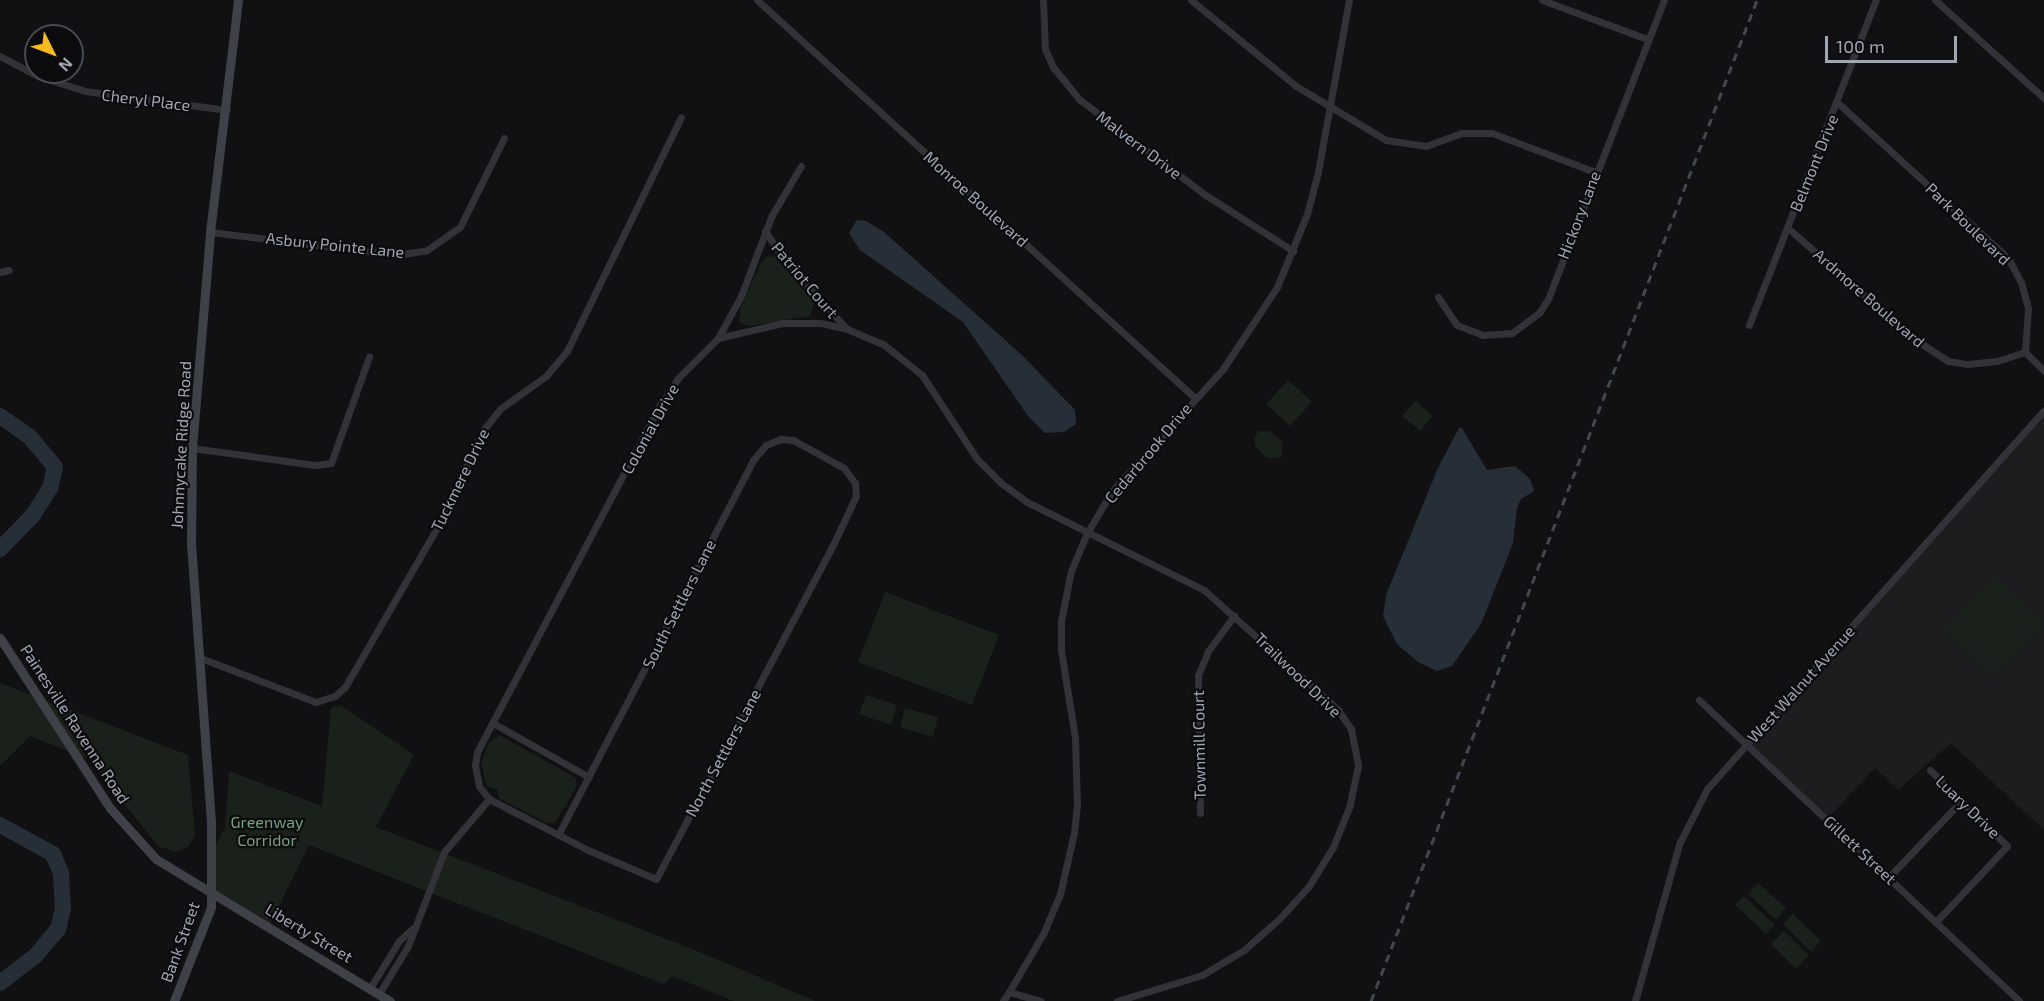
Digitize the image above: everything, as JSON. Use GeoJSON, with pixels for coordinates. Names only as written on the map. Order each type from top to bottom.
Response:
{"type":"FeatureCollection","features":[{"type":"Feature","properties":{"kind":"main road","name":"Johnnycake Ridge Road"},"geometry":{"type":"LineString","coordinates":[[211,892],[210,810],[191,546],[192,448],[210,232],[227,110],[238,0]]}},
{"type":"Feature","properties":{"kind":"main road","name":"Painesville Ravenna Road"},"geometry":{"type":"LineString","coordinates":[[0,638],[110,808],[156,859],[211,892]]}},
{"type":"Feature","properties":{"kind":"main road","name":"Liberty Street"},"geometry":{"type":"LineString","coordinates":[[211,892],[390,1001]]}},
{"type":"Feature","properties":{"kind":"main road","name":"Bank Street"},"geometry":{"type":"LineString","coordinates":[[174,1001],[211,907],[211,892]]}},
{"type":"Feature","properties":{"kind":"street","name":"Monroe Boulevard"},"geometry":{"type":"LineString","coordinates":[[758,0],[1195,398]]}},
{"type":"Feature","properties":{"kind":"street","name":"Malvern Drive"},"geometry":{"type":"LineString","coordinates":[[1043,0],[1046,49],[1053,68],[1079,99],[1180,177],[1293,251]]}},
{"type":"Feature","properties":{"kind":"street"},"geometry":{"type":"LineString","coordinates":[[1191,0],[1246,48],[1296,86],[1328,102],[1368,131],[1399,145],[1426,146],[1461,134],[1492,133],[1596,172]]}},
{"type":"Feature","properties":{"kind":"street","name":"Cedarbrook Drive"},"geometry":{"type":"LineString","coordinates":[[1009,992],[1044,932],[1060,894],[1074,833],[1077,805],[1075,738],[1066,693],[1061,621],[1071,571],[1087,533],[1112,491],[1240,347],[1277,287],[1293,251],[1318,172],[1328,102],[1349,0]]}},
{"type":"Feature","properties":{"kind":"street"},"geometry":{"type":"LineString","coordinates":[[1542,0],[1647,39]]}},
{"type":"Feature","properties":{"kind":"street","name":"Hickory Lane"},"geometry":{"type":"LineString","coordinates":[[1438,297],[1457,325],[1483,335],[1512,333],[1527,324],[1548,299],[1664,0]]}},
{"type":"Feature","properties":{"kind":"street","name":"Belmont Drive"},"geometry":{"type":"LineString","coordinates":[[1749,325],[1838,103],[1876,0]]}},
{"type":"Feature","properties":{"kind":"street"},"geometry":{"type":"LineString","coordinates":[[1935,0],[2044,98]]}},
{"type":"Feature","properties":{"kind":"street","name":"Cheryl Place"},"geometry":{"type":"LineString","coordinates":[[0,56],[38,76],[85,91],[227,110]]}},
{"type":"Feature","properties":{"kind":"street","name":"Park Boulevard"},"geometry":{"type":"LineString","coordinates":[[1838,103],[2008,258],[2021,282],[2028,308],[2025,352]]}},
{"type":"Feature","properties":{"kind":"street","name":"Tuckmere Drive"},"geometry":{"type":"LineString","coordinates":[[198,657],[316,702],[335,696],[345,687],[439,524],[482,432],[500,409],[546,376],[567,351],[681,117]]}},
{"type":"Feature","properties":{"kind":"street","name":"Asbury Pointe Lane"},"geometry":{"type":"LineString","coordinates":[[210,232],[397,255],[427,250],[460,227],[504,138]]}},
{"type":"Feature","properties":{"kind":"street","name":"Patriot Court"},"geometry":{"type":"LineString","coordinates":[[718,338],[741,296],[765,231],[801,166]]}},
{"type":"Feature","properties":{"kind":"street","name":"Ardmore Boulevard"},"geometry":{"type":"LineString","coordinates":[[1788,228],[1910,336],[1948,360],[1968,364],[1997,361],[2025,352]]}},
{"type":"Feature","properties":{"kind":"street","name":"Patriot Court"},"geometry":{"type":"LineString","coordinates":[[765,231],[787,264],[847,329]]}},
{"type":"Feature","properties":{"kind":"street"},"geometry":{"type":"LineString","coordinates":[[0,272],[9,270]]}},
{"type":"Feature","properties":{"kind":"street"},"geometry":{"type":"LineString","coordinates":[[718,338],[783,323],[821,323],[847,329],[883,344],[922,375],[977,459],[1001,483],[1027,502],[1087,533]]}},
{"type":"Feature","properties":{"kind":"street","name":"Colonial Drive"},"geometry":{"type":"LineString","coordinates":[[489,799],[479,786],[475,765],[493,723],[660,405],[678,378],[718,338]]}},
{"type":"Feature","properties":{"kind":"street"},"geometry":{"type":"LineString","coordinates":[[2025,352],[2044,371]]}},
{"type":"Feature","properties":{"kind":"street"},"geometry":{"type":"LineString","coordinates":[[192,448],[315,465],[331,464],[369,357]]}},
{"type":"Feature","properties":{"kind":"street","name":"West Walnut Avenue"},"geometry":{"type":"LineString","coordinates":[[1635,1001],[1679,844],[1707,789],[2044,410]]}},
{"type":"Feature","properties":{"kind":"street","name":"South Settlers Lane"},"geometry":{"type":"LineString","coordinates":[[558,835],[753,460],[766,445],[781,440],[803,444],[838,464]]}},
{"type":"Feature","properties":{"kind":"street","name":"North Settlers Lane"},"geometry":{"type":"LineString","coordinates":[[489,799],[558,835],[656,879],[850,511],[855,483],[838,464]]}},
{"type":"Feature","properties":{"kind":"street","name":"Trailwood Drive"},"geometry":{"type":"LineString","coordinates":[[1087,533],[1204,590],[1234,615],[1338,710],[1351,729],[1358,766],[1350,805],[1333,847],[1309,886],[1279,919],[1244,950],[1202,975],[1117,1001]]}},
{"type":"Feature","properties":{"kind":"street","name":"Townmill Court"},"geometry":{"type":"LineString","coordinates":[[1200,813],[1198,675],[1208,651],[1234,615]]}},
{"type":"Feature","properties":{"kind":"street","name":"Gillett Street"},"geometry":{"type":"LineString","coordinates":[[1699,700],[2019,1001]]}},
{"type":"Feature","properties":{"kind":"street"},"geometry":{"type":"LineString","coordinates":[[493,723],[589,777]]}},
{"type":"Feature","properties":{"kind":"street","name":"Luary Drive"},"geometry":{"type":"LineString","coordinates":[[1930,770],[2007,846],[1936,922]]}},
{"type":"Feature","properties":{"kind":"street"},"geometry":{"type":"LineString","coordinates":[[379,994],[408,946],[437,865],[453,839],[489,799]]}},
{"type":"Feature","properties":{"kind":"street"},"geometry":{"type":"LineString","coordinates":[[1889,877],[1962,800]]}},
{"type":"Feature","properties":{"kind":"street"},"geometry":{"type":"LineString","coordinates":[[370,988],[399,941],[413,927]]}},
{"type":"Feature","properties":{"kind":"street"},"geometry":{"type":"LineString","coordinates":[[1003,1001],[1009,992],[1041,1001]]}},
{"type":"Feature","properties":{"kind":"shaded area"},"geometry":{"type":"Polygon","coordinates":[[[857,220],[866,221],[884,232],[1023,356],[1075,410],[1076,424],[1064,432],[1045,433],[1028,416],[963,322],[860,250],[849,233],[857,220]]]}},
{"type":"Feature","properties":{"kind":"shaded area"},"geometry":{"type":"Polygon","coordinates":[[[2044,410],[2044,830],[1951,743],[1898,790],[1875,768],[1827,819],[1747,745],[2044,410]]]}},
{"type":"Feature","properties":{"kind":"shaded area"},"geometry":{"type":"Polygon","coordinates":[[[1459,428],[1462,428],[1487,470],[1515,466],[1530,479],[1534,491],[1521,499],[1517,508],[1513,543],[1481,624],[1452,666],[1437,671],[1418,662],[1397,644],[1383,616],[1386,595],[1438,468],[1459,428]]]}},
{"type":"Feature","properties":{"kind":"green space"},"geometry":{"type":"Polygon","coordinates":[[[768,256],[777,257],[814,303],[810,316],[748,326],[739,322],[740,309],[762,261],[768,256]]]}},
{"type":"Feature","properties":{"kind":"green space"},"geometry":{"type":"Polygon","coordinates":[[[1288,380],[1312,402],[1290,426],[1266,404],[1288,380]]]}},
{"type":"Feature","properties":{"kind":"green space"},"geometry":{"type":"Polygon","coordinates":[[[1416,401],[1433,416],[1420,431],[1402,416],[1416,401]]]}},
{"type":"Feature","properties":{"kind":"green space"},"geometry":{"type":"Polygon","coordinates":[[[1259,431],[1270,431],[1283,442],[1281,457],[1267,458],[1255,446],[1254,437],[1259,431]]]}},
{"type":"Feature","properties":{"kind":"green space"},"geometry":{"type":"Polygon","coordinates":[[[1993,576],[2044,624],[1994,678],[1943,630],[1993,576]]]}},
{"type":"Feature","properties":{"kind":"green space"},"geometry":{"type":"Polygon","coordinates":[[[885,592],[999,635],[972,705],[858,662],[885,592]]]}},
{"type":"Feature","properties":{"kind":"green space","name":"Greenway Corridor"},"geometry":{"type":"Polygon","coordinates":[[[0,683],[188,755],[195,834],[189,846],[175,852],[158,846],[88,759],[30,736],[0,766],[0,683]]]}},
{"type":"Feature","properties":{"kind":"green space"},"geometry":{"type":"Polygon","coordinates":[[[866,695],[897,705],[891,725],[859,714],[866,695]]]}},
{"type":"Feature","properties":{"kind":"green space","name":"Greenway Corridor"},"geometry":{"type":"Polygon","coordinates":[[[340,705],[414,755],[376,827],[695,950],[815,1001],[734,1001],[672,976],[664,984],[309,845],[269,926],[214,890],[208,860],[225,828],[229,771],[322,806],[331,708],[340,705]]]}},
{"type":"Feature","properties":{"kind":"green space"},"geometry":{"type":"Polygon","coordinates":[[[905,708],[938,717],[933,737],[900,727],[905,708]]]}},
{"type":"Feature","properties":{"kind":"green space"},"geometry":{"type":"Polygon","coordinates":[[[499,735],[576,778],[576,788],[555,823],[547,823],[499,798],[497,789],[487,787],[481,762],[489,742],[499,735]]]}},
{"type":"Feature","properties":{"kind":"green space"},"geometry":{"type":"Polygon","coordinates":[[[1758,883],[1786,908],[1776,920],[1748,894],[1758,883]]]}},
{"type":"Feature","properties":{"kind":"green space"},"geometry":{"type":"Polygon","coordinates":[[[1744,896],[1775,925],[1766,934],[1735,905],[1744,896]]]}},
{"type":"Feature","properties":{"kind":"green space"},"geometry":{"type":"Polygon","coordinates":[[[1793,914],[1821,941],[1811,952],[1783,924],[1793,914]]]}},
{"type":"Feature","properties":{"kind":"green space"},"geometry":{"type":"Polygon","coordinates":[[[1784,931],[1809,955],[1796,969],[1771,944],[1784,931]]]}},
{"type":"Feature","properties":{"kind":"waterway"},"geometry":{"type":"LineString","coordinates":[[0,416],[29,436],[55,467],[50,488],[34,514],[0,549]]}},
{"type":"Feature","properties":{"kind":"waterway"},"geometry":{"type":"LineString","coordinates":[[0,825],[53,854],[61,873],[63,908],[58,929],[35,956],[0,983]]}},
{"type":"Feature","properties":{"kind":"railway"},"geometry":{"type":"LineString","coordinates":[[1371,1001],[1757,0]]}}]}
